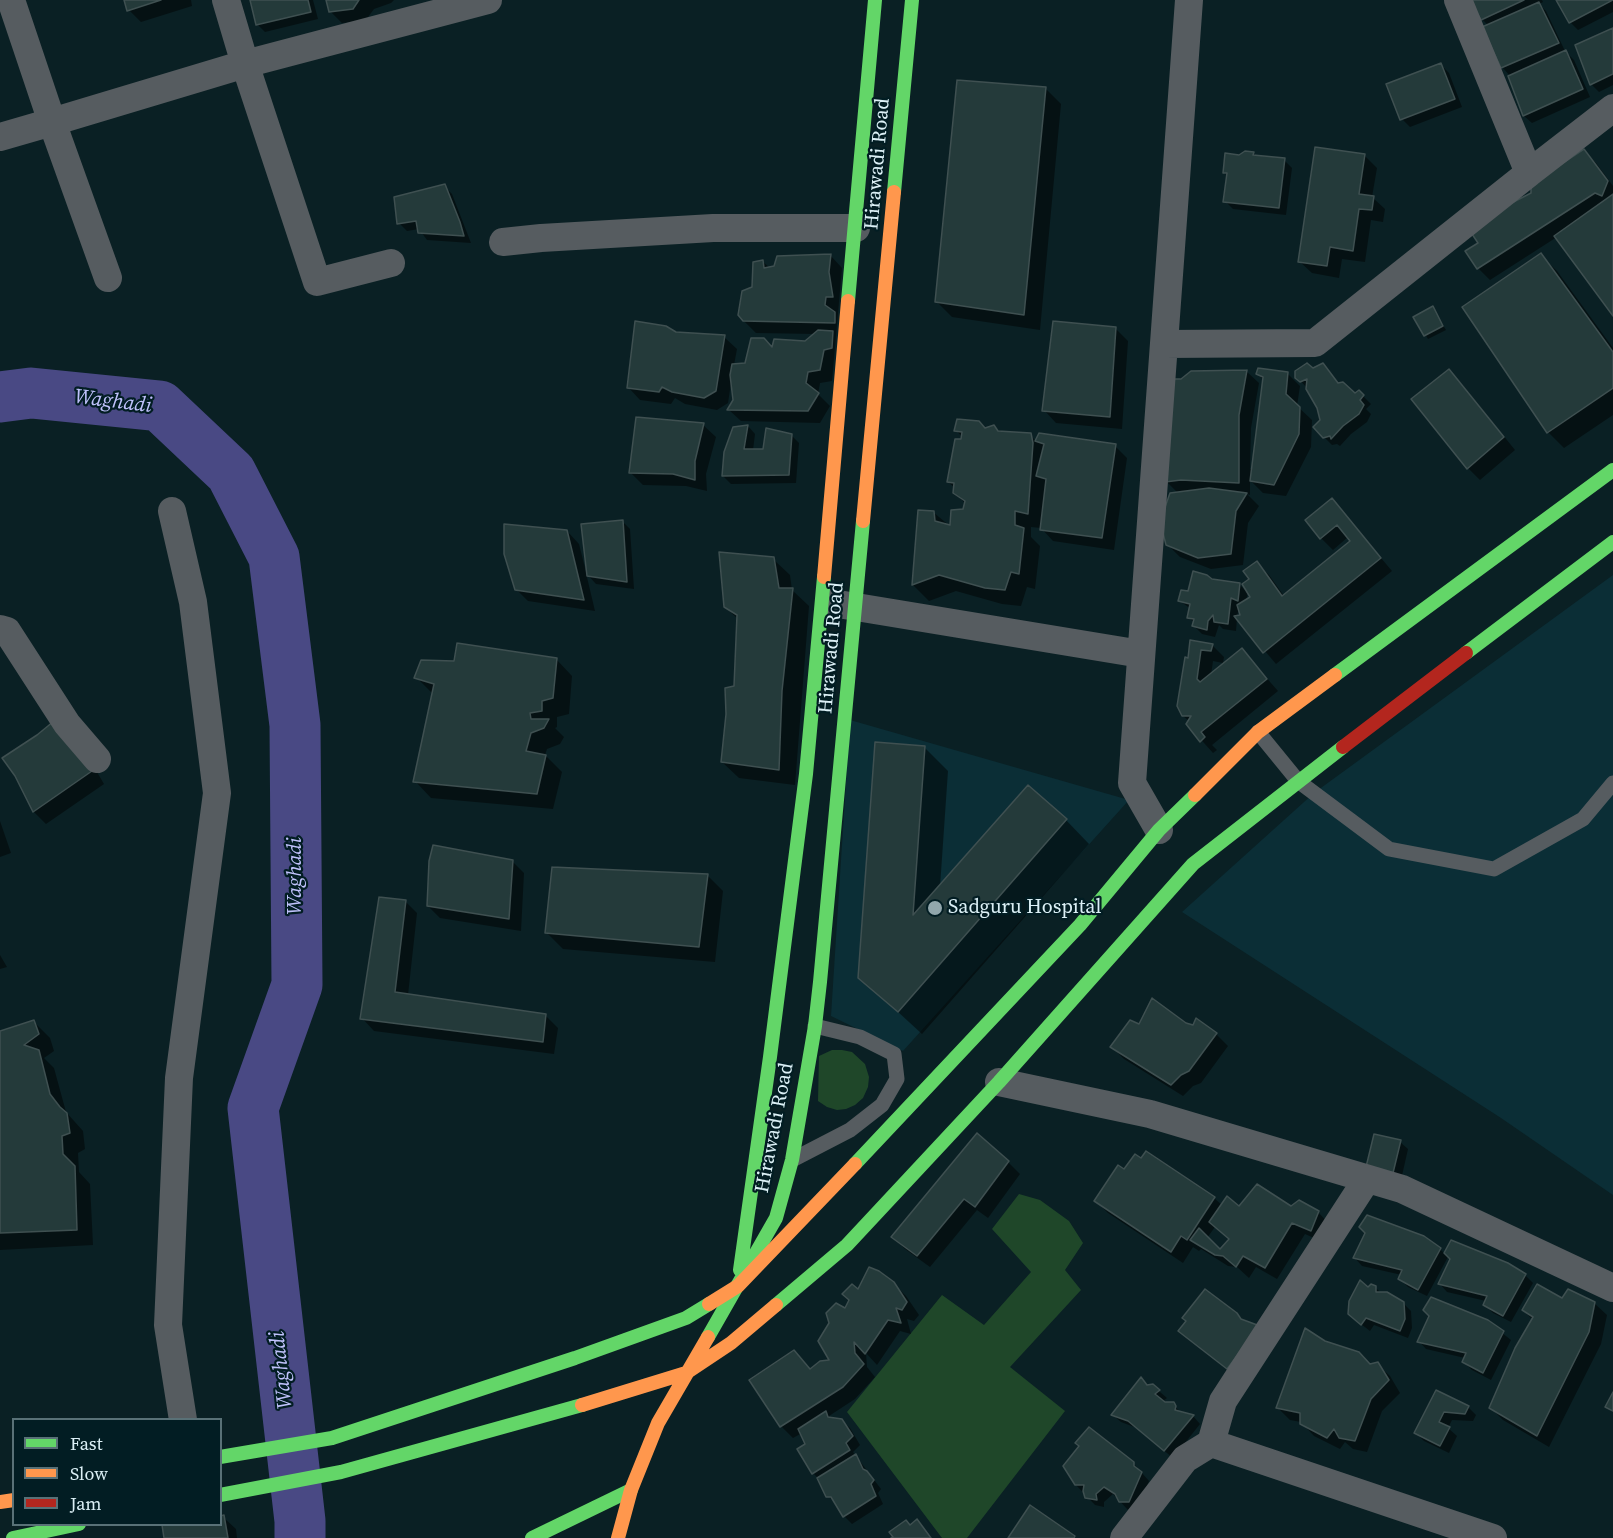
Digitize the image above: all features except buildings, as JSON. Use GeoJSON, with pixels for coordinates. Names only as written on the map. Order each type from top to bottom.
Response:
{"type":"FeatureCollection","features":[{"type":"Feature","properties":{"kind":"main road"},"geometry":{"type":"LineString","coordinates":[[738,1286],[806,774],[875,0]]}},
{"type":"Feature","properties":{"kind":"main road","name":"Hirawadi Road"},"geometry":{"type":"LineString","coordinates":[[738,1286],[776,1218],[792,1160],[815,1026],[912,0]]}},
{"type":"Feature","properties":{"kind":"main road"},"geometry":{"type":"LineString","coordinates":[[618,1538],[631,1490],[658,1423],[738,1286],[1072,933],[1159,830],[1257,732],[1613,470]]}},
{"type":"Feature","properties":{"kind":"main road"},"geometry":{"type":"LineString","coordinates":[[222,1495],[341,1472],[590,1403],[686,1373],[731,1343],[847,1245],[999,1082],[1194,864],[1613,542]]}},
{"type":"Feature","properties":{"kind":"main road"},"geometry":{"type":"LineString","coordinates":[[222,1457],[332,1438],[575,1358],[686,1318],[738,1286]]}},
{"type":"Feature","properties":{"kind":"main road"},"geometry":{"type":"LineString","coordinates":[[532,1538],[631,1490]]}},
{"type":"Feature","properties":{"kind":"main road"},"geometry":{"type":"LineString","coordinates":[[13,1538],[70,1526]]}},
{"type":"Feature","properties":{"kind":"street"},"geometry":{"type":"LineString","coordinates":[[11,0],[108,278]]}},
{"type":"Feature","properties":{"kind":"street"},"geometry":{"type":"LineString","coordinates":[[226,0],[317,282],[391,263]]}},
{"type":"Feature","properties":{"kind":"street"},"geometry":{"type":"LineString","coordinates":[[0,137],[245,64],[488,0]]}},
{"type":"Feature","properties":{"kind":"street"},"geometry":{"type":"LineString","coordinates":[[1159,830],[1132,783],[1189,0]]}},
{"type":"Feature","properties":{"kind":"street"},"geometry":{"type":"LineString","coordinates":[[1458,0],[1529,173]]}},
{"type":"Feature","properties":{"kind":"street"},"geometry":{"type":"LineString","coordinates":[[1164,344],[1315,343],[1613,108]]}},
{"type":"Feature","properties":{"kind":"street"},"geometry":{"type":"LineString","coordinates":[[503,242],[713,228],[856,228]]}},
{"type":"Feature","properties":{"kind":"street"},"geometry":{"type":"LineString","coordinates":[[172,511],[194,602],[217,793],[179,1078],[168,1325],[183,1418]]}},
{"type":"Feature","properties":{"kind":"street"},"geometry":{"type":"LineString","coordinates":[[822,602],[855,605],[1141,654]]}},
{"type":"Feature","properties":{"kind":"street"},"geometry":{"type":"LineString","coordinates":[[0,628],[8,631],[67,724],[97,759]]}},
{"type":"Feature","properties":{"kind":"street"},"geometry":{"type":"LineString","coordinates":[[999,1082],[1150,1114],[1402,1189],[1613,1288]]}},
{"type":"Feature","properties":{"kind":"street"},"geometry":{"type":"LineString","coordinates":[[1124,1538],[1185,1459],[1211,1443],[1223,1401],[1366,1179]]}},
{"type":"Feature","properties":{"kind":"street"},"geometry":{"type":"LineString","coordinates":[[1211,1443],[1452,1532],[1493,1538]]}},
{"type":"Feature","properties":{"kind":"lane"},"geometry":{"type":"LineString","coordinates":[[1257,732],[1298,782],[1389,849],[1494,869],[1583,819],[1613,783]]}},
{"type":"Feature","properties":{"kind":"lane"},"geometry":{"type":"LineString","coordinates":[[792,1160],[850,1130],[882,1105],[897,1079],[894,1054],[860,1037],[815,1026]]}},
{"type":"Feature","properties":{"kind":"shaded area"},"geometry":{"type":"Polygon","coordinates":[[[1613,575],[1613,1195],[1501,1118],[1182,912],[1314,793],[1613,575]]]}},
{"type":"Feature","properties":{"kind":"shaded area","name":"Sadguru Hospital"},"geometry":{"type":"Polygon","coordinates":[[[850,720],[1129,800],[903,1051],[831,1016],[850,720]]]}},
{"type":"Feature","properties":{"kind":"green space"},"geometry":{"type":"Polygon","coordinates":[[[832,1050],[852,1052],[865,1064],[869,1077],[863,1098],[846,1109],[837,1110],[818,1101],[819,1056],[832,1050]]]}},
{"type":"Feature","properties":{"kind":"green space"},"geometry":{"type":"Polygon","coordinates":[[[1019,1194],[1040,1200],[1069,1221],[1083,1243],[1065,1270],[1081,1290],[1010,1367],[1065,1411],[967,1538],[942,1538],[847,1412],[942,1295],[984,1325],[1031,1272],[992,1229],[1019,1194]]]}},
{"type":"Feature","properties":{"kind":"waterway","name":"Waghadi"},"geometry":{"type":"LineString","coordinates":[[0,397],[31,393],[160,406],[231,473],[274,557],[295,725],[297,985],[253,1108],[300,1521],[300,1538]]}},
{"type":"Feature","properties":{"kind":"traffic: fast"},"geometry":{"type":"LineString","coordinates":[[848,301],[875,0]]}},
{"type":"Feature","properties":{"kind":"traffic: fast"},"geometry":{"type":"LineString","coordinates":[[894,192],[912,0]]}},
{"type":"Feature","properties":{"kind":"traffic: fast"},"geometry":{"type":"LineString","coordinates":[[1335,675],[1613,470]]}},
{"type":"Feature","properties":{"kind":"traffic: fast"},"geometry":{"type":"LineString","coordinates":[[708,1337],[776,1218],[792,1160],[815,1026],[820,982],[863,521]]}},
{"type":"Feature","properties":{"kind":"traffic: fast"},"geometry":{"type":"LineString","coordinates":[[1466,653],[1613,542]]}},
{"type":"Feature","properties":{"kind":"traffic: fast"},"geometry":{"type":"LineString","coordinates":[[740,1270],[806,774],[824,577]]}},
{"type":"Feature","properties":{"kind":"traffic: fast"},"geometry":{"type":"LineString","coordinates":[[776,1305],[847,1245],[999,1082],[1193,864],[1343,747]]}},
{"type":"Feature","properties":{"kind":"traffic: fast"},"geometry":{"type":"LineString","coordinates":[[855,1164],[1080,925],[1159,830],[1195,795]]}},
{"type":"Feature","properties":{"kind":"traffic: fast"},"geometry":{"type":"LineString","coordinates":[[222,1457],[332,1438],[575,1358],[686,1318],[709,1304]]}},
{"type":"Feature","properties":{"kind":"traffic: fast"},"geometry":{"type":"LineString","coordinates":[[222,1495],[341,1472],[582,1405]]}},
{"type":"Feature","properties":{"kind":"traffic: fast"},"geometry":{"type":"LineString","coordinates":[[532,1538],[631,1490]]}},
{"type":"Feature","properties":{"kind":"traffic: fast"},"geometry":{"type":"LineString","coordinates":[[13,1538],[70,1526]]}},
{"type":"Feature","properties":{"kind":"traffic: slow"},"geometry":{"type":"LineString","coordinates":[[863,521],[894,192]]}},
{"type":"Feature","properties":{"kind":"traffic: slow"},"geometry":{"type":"LineString","coordinates":[[824,577],[848,301]]}},
{"type":"Feature","properties":{"kind":"traffic: slow"},"geometry":{"type":"LineString","coordinates":[[1195,795],[1258,732],[1335,675]]}},
{"type":"Feature","properties":{"kind":"traffic: slow"},"geometry":{"type":"LineString","coordinates":[[709,1304],[738,1286],[855,1164]]}},
{"type":"Feature","properties":{"kind":"traffic: slow"},"geometry":{"type":"LineString","coordinates":[[582,1405],[686,1373],[731,1343],[776,1305]]}},
{"type":"Feature","properties":{"kind":"traffic: slow"},"geometry":{"type":"LineString","coordinates":[[618,1538],[631,1490],[658,1423],[708,1337]]}},
{"type":"Feature","properties":{"kind":"traffic: slow"},"geometry":{"type":"LineString","coordinates":[[0,1502],[12,1500]]}},
{"type":"Feature","properties":{"kind":"traffic: jam"},"geometry":{"type":"LineString","coordinates":[[1343,747],[1466,653]]}},
{"type":"Feature","properties":{"kind":"place","name":"Sadguru Hospital"},"geometry":{"type":"Point","coordinates":[935,908]}}]}
